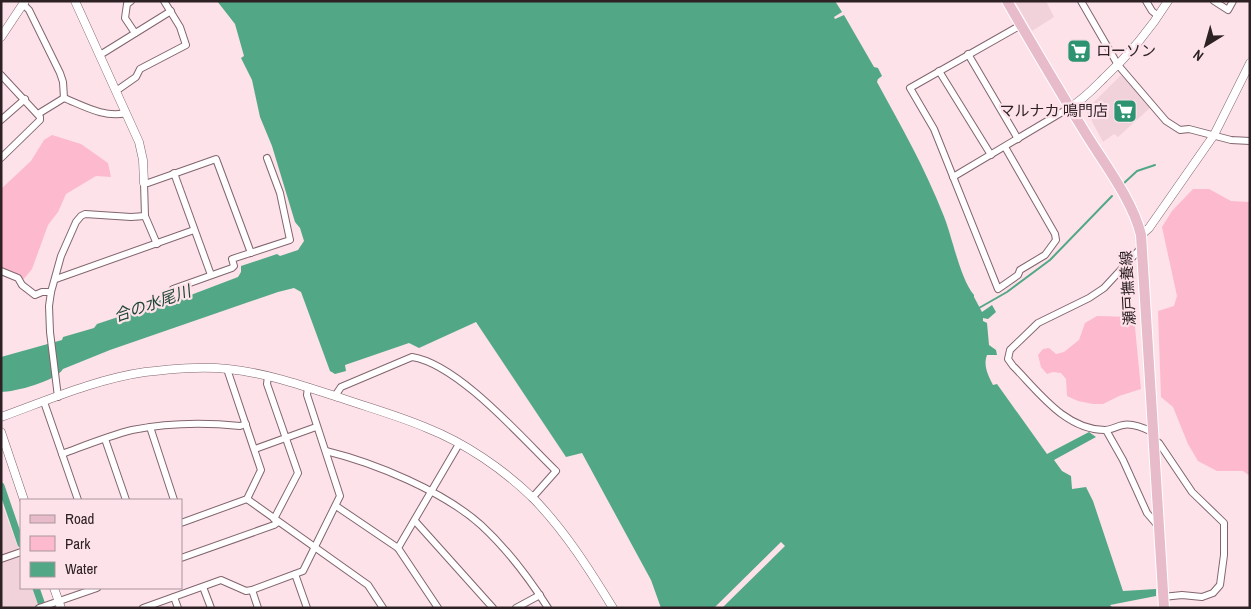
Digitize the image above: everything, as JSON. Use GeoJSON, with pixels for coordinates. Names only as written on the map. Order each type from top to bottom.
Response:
{"type":"FeatureCollection","features":[{"type":"Feature","properties":{"kind":"main road","name":"瀬戸撫養線"},"geometry":{"type":"LineString","coordinates":[[1007,1],[1069,108],[1126,200],[1138,224],[1141,235],[1152,436],[1164,603]]}},
{"type":"Feature","properties":{"kind":"street"},"geometry":{"type":"LineString","coordinates":[[75,1],[139,142],[144,160],[145,216],[157,244]]}},
{"type":"Feature","properties":{"kind":"street"},"geometry":{"type":"LineString","coordinates":[[131,1],[126,4],[125,18],[135,33]]}},
{"type":"Feature","properties":{"kind":"street"},"geometry":{"type":"LineString","coordinates":[[116,91],[136,77],[144,66],[186,44],[180,27],[164,1]]}},
{"type":"Feature","properties":{"kind":"street"},"geometry":{"type":"LineString","coordinates":[[1080,1],[1118,65],[1166,121],[1180,130],[1189,129],[1231,140],[1250,142]]}},
{"type":"Feature","properties":{"kind":"street"},"geometry":{"type":"LineString","coordinates":[[1146,1],[1152,11],[1158,16]]}},
{"type":"Feature","properties":{"kind":"street"},"geometry":{"type":"LineString","coordinates":[[952,177],[1081,101],[1118,65],[1144,36],[1168,1]]}},
{"type":"Feature","properties":{"kind":"street"},"geometry":{"type":"LineString","coordinates":[[1214,1],[1228,10],[1233,1]]}},
{"type":"Feature","properties":{"kind":"street"},"geometry":{"type":"LineString","coordinates":[[1,37],[24,3],[60,73],[63,82],[64,98]]}},
{"type":"Feature","properties":{"kind":"street"},"geometry":{"type":"LineString","coordinates":[[100,55],[170,11]]}},
{"type":"Feature","properties":{"kind":"street"},"geometry":{"type":"LineString","coordinates":[[1005,147],[1055,234],[1056,240],[1045,255],[1020,270],[1018,275],[998,289],[934,129],[910,88],[1021,25]]}},
{"type":"Feature","properties":{"kind":"street"},"geometry":{"type":"LineString","coordinates":[[968,54],[1018,139]]}},
{"type":"Feature","properties":{"kind":"street"},"geometry":{"type":"LineString","coordinates":[[1141,235],[1149,228],[1214,135],[1250,63]]}},
{"type":"Feature","properties":{"kind":"street"},"geometry":{"type":"LineString","coordinates":[[939,71],[990,155]]}},
{"type":"Feature","properties":{"kind":"street"},"geometry":{"type":"LineString","coordinates":[[1,75],[38,114],[40,120],[1,158]]}},
{"type":"Feature","properties":{"kind":"street"},"geometry":{"type":"LineString","coordinates":[[64,98],[97,112],[110,114],[126,113]]}},
{"type":"Feature","properties":{"kind":"street"},"geometry":{"type":"LineString","coordinates":[[38,114],[64,98]]}},
{"type":"Feature","properties":{"kind":"street"},"geometry":{"type":"LineString","coordinates":[[1,120],[25,100]]}},
{"type":"Feature","properties":{"kind":"street"},"geometry":{"type":"LineString","coordinates":[[173,289],[232,268],[234,266],[232,260],[290,240],[280,193],[267,158]]}},
{"type":"Feature","properties":{"kind":"street"},"geometry":{"type":"LineString","coordinates":[[144,183],[216,159],[250,253]]}},
{"type":"Feature","properties":{"kind":"street"},"geometry":{"type":"LineString","coordinates":[[174,173],[211,275]]}},
{"type":"Feature","properties":{"kind":"street"},"geometry":{"type":"LineString","coordinates":[[58,397],[51,340],[50,306],[61,256],[80,216],[85,214],[145,216]]}},
{"type":"Feature","properties":{"kind":"street"},"geometry":{"type":"LineString","coordinates":[[56,279],[194,230]]}},
{"type":"Feature","properties":{"kind":"street"},"geometry":{"type":"LineString","coordinates":[[1141,248],[1104,288],[1038,323],[1010,350],[1008,359],[1058,410],[1073,422],[1106,430],[1125,424],[1142,427],[1159,443],[1192,492],[1224,523],[1224,555],[1220,586],[1212,593],[1202,596],[1182,595],[1164,603]]}},
{"type":"Feature","properties":{"kind":"street"},"geometry":{"type":"LineString","coordinates":[[1,272],[18,278],[22,285],[35,295],[42,292],[52,292]]}},
{"type":"Feature","properties":{"kind":"street"},"geometry":{"type":"LineString","coordinates":[[335,396],[340,387],[412,357],[436,365],[474,392],[556,471],[532,498]]}},
{"type":"Feature","properties":{"kind":"street"},"geometry":{"type":"LineString","coordinates":[[1,417],[102,382],[143,372],[172,369],[227,369],[268,376],[308,386],[428,428],[459,444],[506,475],[532,498],[568,539],[613,608]]}},
{"type":"Feature","properties":{"kind":"street"},"geometry":{"type":"LineString","coordinates":[[182,523],[247,499],[262,470],[227,369]]}},
{"type":"Feature","properties":{"kind":"street"},"geometry":{"type":"LineString","coordinates":[[182,558],[274,525],[298,473],[267,384],[268,376]]}},
{"type":"Feature","properties":{"kind":"street"},"geometry":{"type":"LineString","coordinates":[[145,607],[174,597],[182,591],[203,587],[221,580],[246,591],[304,571],[340,496],[306,395],[308,386]]}},
{"type":"Feature","properties":{"kind":"street"},"geometry":{"type":"LineString","coordinates":[[44,402],[78,499]]}},
{"type":"Feature","properties":{"kind":"street"},"geometry":{"type":"LineString","coordinates":[[62,454],[130,431],[150,427],[196,423],[240,426],[246,424]]}},
{"type":"Feature","properties":{"kind":"street"},"geometry":{"type":"LineString","coordinates":[[150,427],[174,499]]}},
{"type":"Feature","properties":{"kind":"street"},"geometry":{"type":"LineString","coordinates":[[255,449],[316,427]]}},
{"type":"Feature","properties":{"kind":"street"},"geometry":{"type":"LineString","coordinates":[[1106,430],[1123,460],[1147,513],[1159,527]]}},
{"type":"Feature","properties":{"kind":"street"},"geometry":{"type":"LineString","coordinates":[[1,432],[24,499]]}},
{"type":"Feature","properties":{"kind":"street"},"geometry":{"type":"LineString","coordinates":[[105,439],[126,499]]}},
{"type":"Feature","properties":{"kind":"street"},"geometry":{"type":"LineString","coordinates":[[398,548],[459,444]]}},
{"type":"Feature","properties":{"kind":"street"},"geometry":{"type":"LineString","coordinates":[[326,451],[382,470],[432,492],[459,508],[480,523],[501,544],[548,608]]}},
{"type":"Feature","properties":{"kind":"street"},"geometry":{"type":"LineString","coordinates":[[247,499],[368,585],[382,608]]}},
{"type":"Feature","properties":{"kind":"street"},"geometry":{"type":"LineString","coordinates":[[336,506],[398,548],[438,608]]}},
{"type":"Feature","properties":{"kind":"street"},"geometry":{"type":"LineString","coordinates":[[415,521],[493,608]]}},
{"type":"Feature","properties":{"kind":"street"},"geometry":{"type":"LineString","coordinates":[[1,559],[20,553]]}},
{"type":"Feature","properties":{"kind":"street"},"geometry":{"type":"LineString","coordinates":[[295,574],[307,608]]}},
{"type":"Feature","properties":{"kind":"street"},"geometry":{"type":"LineString","coordinates":[[203,587],[210,608]]}},
{"type":"Feature","properties":{"kind":"street"},"geometry":{"type":"LineString","coordinates":[[54,589],[57,604]]}},
{"type":"Feature","properties":{"kind":"street"},"geometry":{"type":"LineString","coordinates":[[39,608],[57,604],[94,589]]}},
{"type":"Feature","properties":{"kind":"street"},"geometry":{"type":"LineString","coordinates":[[252,590],[258,608]]}},
{"type":"Feature","properties":{"kind":"street"},"geometry":{"type":"LineString","coordinates":[[516,608],[540,595]]}},
{"type":"Feature","properties":{"kind":"street"},"geometry":{"type":"LineString","coordinates":[[174,597],[178,608]]}},
{"type":"Feature","properties":{"kind":"shaded area"},"geometry":{"type":"Polygon","coordinates":[[[1015,1],[1046,1],[1054,17],[1032,31],[1015,1]]]}},
{"type":"Feature","properties":{"kind":"shaded area"},"geometry":{"type":"Polygon","coordinates":[[[1121,75],[1151,107],[1118,137],[1114,134],[1103,142],[1086,110],[1121,75]]]}},
{"type":"Feature","properties":{"kind":"shaded area"},"geometry":{"type":"Polygon","coordinates":[[[1,502],[20,552],[20,589],[34,589],[41,608],[1,608],[1,502]]]}},
{"type":"Feature","properties":{"kind":"green space"},"geometry":{"type":"Polygon","coordinates":[[[52,135],[81,144],[108,163],[111,177],[96,176],[66,194],[58,212],[48,225],[32,269],[22,281],[1,269],[1,189],[31,161],[44,140],[52,135]]]}},
{"type":"Feature","properties":{"kind":"green space"},"geometry":{"type":"Polygon","coordinates":[[[1193,189],[1209,189],[1231,201],[1250,202],[1250,476],[1243,471],[1217,471],[1198,461],[1188,444],[1173,407],[1161,397],[1158,311],[1174,306],[1177,296],[1162,227],[1172,211],[1193,189]]]}},
{"type":"Feature","properties":{"kind":"green space"},"geometry":{"type":"Polygon","coordinates":[[[1097,316],[1134,317],[1141,389],[1119,396],[1103,404],[1078,401],[1067,396],[1066,379],[1061,373],[1053,372],[1047,374],[1041,367],[1038,355],[1043,349],[1049,348],[1056,354],[1064,352],[1079,340],[1085,323],[1097,316]]]}},
{"type":"Feature","properties":{"kind":"water","name":"合の水尾川"},"geometry":{"type":"Polygon","coordinates":[[[217,1],[835,1],[842,12],[834,17],[835,19],[844,15],[874,67],[878,68],[882,76],[877,82],[936,197],[960,268],[969,288],[982,312],[992,305],[996,312],[988,319],[983,318],[983,321],[987,323],[989,345],[996,350],[997,355],[987,355],[986,359],[987,370],[993,385],[997,384],[1047,454],[1089,432],[1096,437],[1054,460],[1062,471],[1071,476],[1072,489],[1086,487],[1093,501],[1123,591],[1156,589],[1156,596],[1110,605],[1113,608],[722,608],[785,546],[781,542],[714,608],[661,608],[651,580],[582,453],[566,457],[476,322],[419,348],[409,343],[345,365],[346,371],[335,374],[330,371],[301,292],[294,288],[110,350],[63,369],[44,382],[1,392],[1,357],[62,340],[63,337],[94,328],[97,324],[121,316],[136,307],[158,300],[175,301],[238,277],[241,272],[241,266],[277,254],[280,256],[298,250],[304,241],[300,228],[295,222],[272,146],[260,117],[252,80],[241,58],[244,56],[235,24],[217,1]]]}},
{"type":"Feature","properties":{"kind":"waterway"},"geometry":{"type":"LineString","coordinates":[[1123,184],[1137,171],[1155,165]]}},
{"type":"Feature","properties":{"kind":"waterway"},"geometry":{"type":"LineString","coordinates":[[979,308],[1007,292],[1050,260],[1112,196]]}},
{"type":"Feature","properties":{"kind":"waterway"},"geometry":{"type":"LineString","coordinates":[[1,486],[20,541]]}},
{"type":"Feature","properties":{"kind":"waterway"},"geometry":{"type":"LineString","coordinates":[[36,589],[43,608]]}},
{"type":"Feature","properties":{"kind":"place","name":"ローソン"},"geometry":{"type":"Point","coordinates":[1079,51]}},
{"type":"Feature","properties":{"kind":"place","name":"マルナカ 鳴門店"},"geometry":{"type":"Point","coordinates":[1125,111]}}]}
